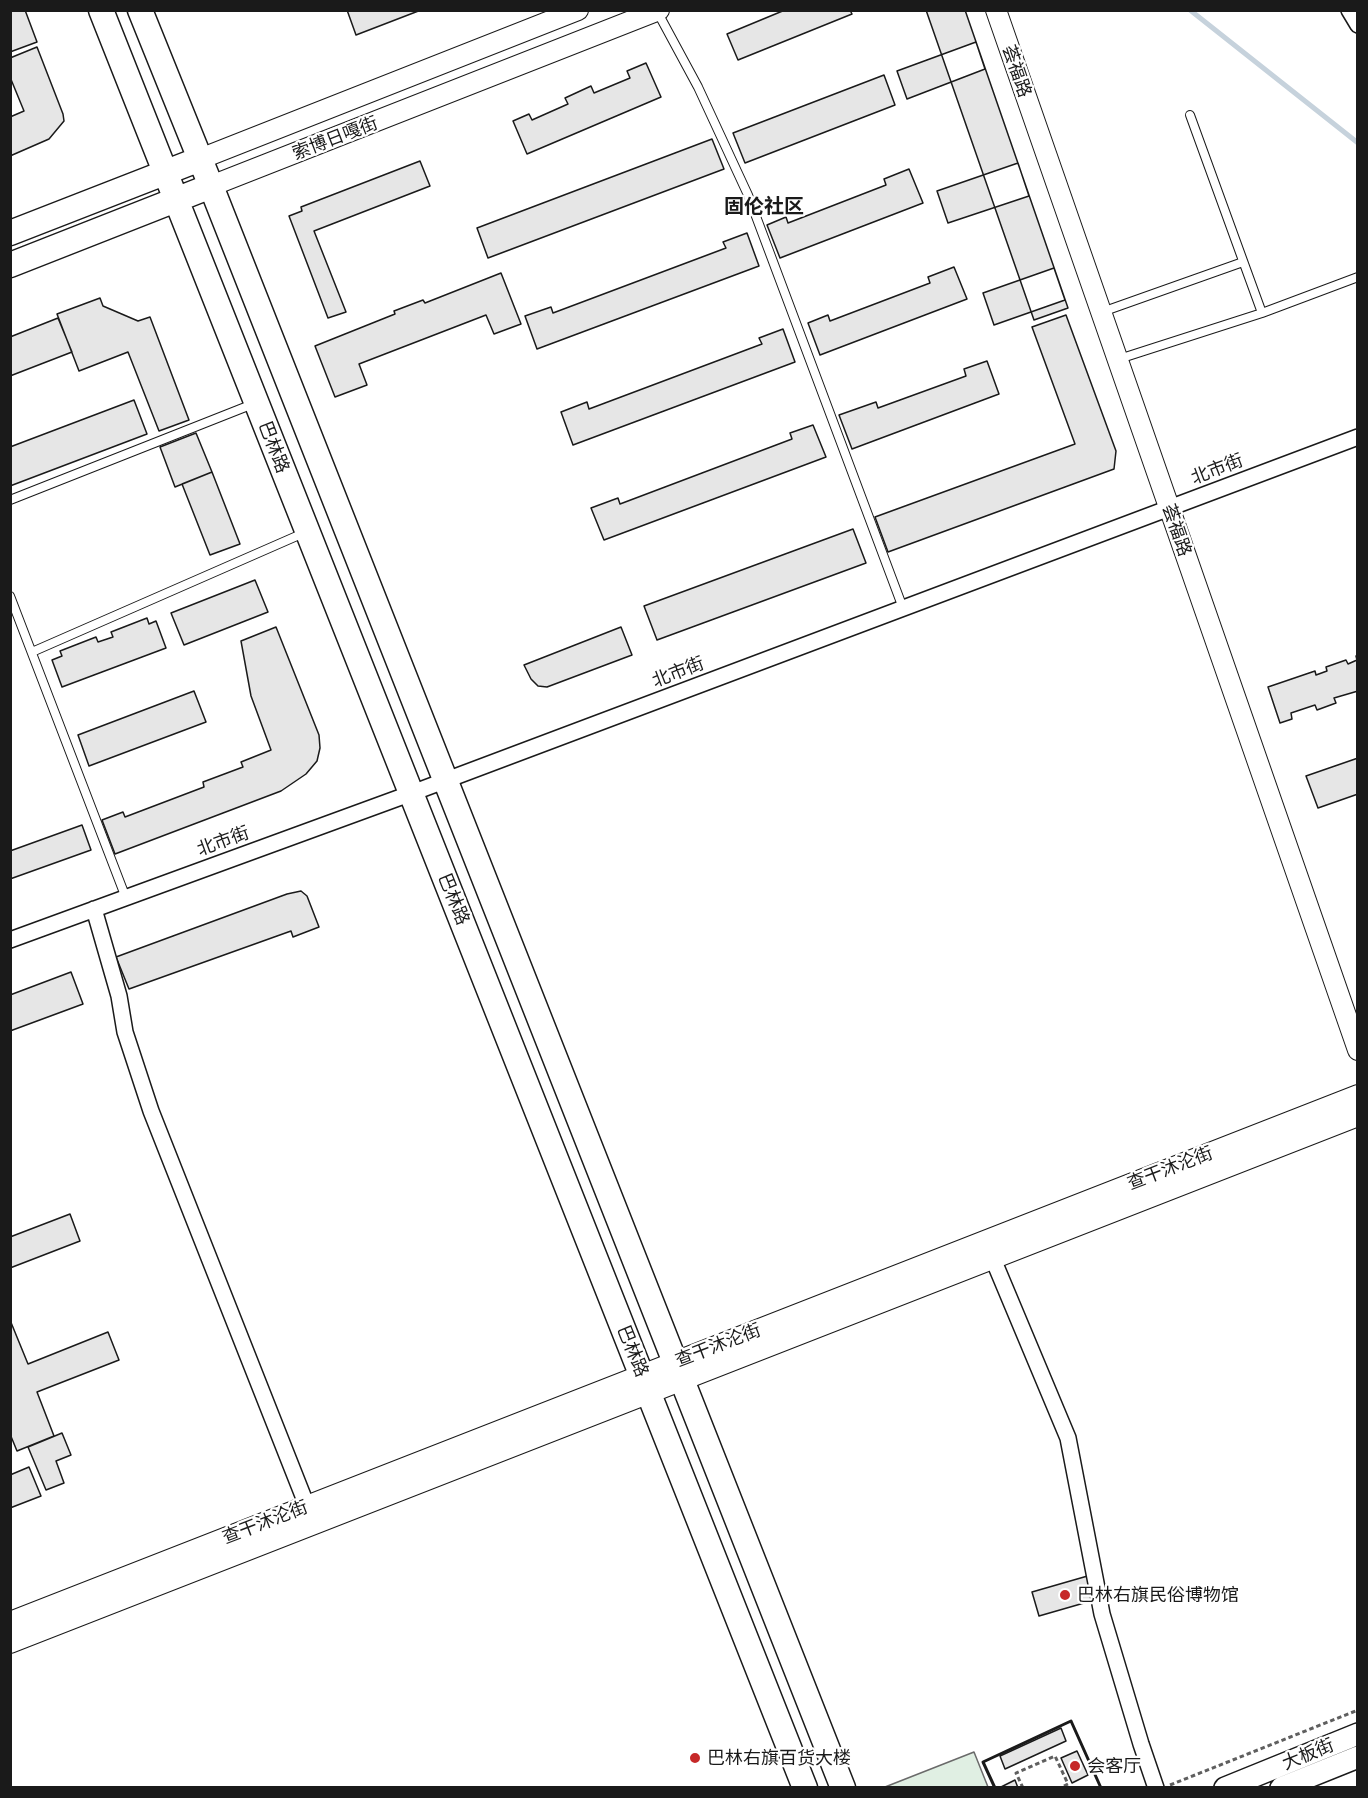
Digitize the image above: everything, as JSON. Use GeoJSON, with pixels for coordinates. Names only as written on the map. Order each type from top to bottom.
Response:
{"type":"FeatureCollection","features":[{"type":"Feature","properties":{"kind":"main road","name":"巴林路"},"geometry":{"type":"LineString","coordinates":[[101,10],[805,1788]]}},
{"type":"Feature","properties":{"kind":"main road","name":"巴林路"},"geometry":{"type":"LineString","coordinates":[[140,10],[843,1788]]}},
{"type":"Feature","properties":{"kind":"main road","name":"索博日嘎街"},"geometry":{"type":"LineString","coordinates":[[10,233],[200,159]]}},
{"type":"Feature","properties":{"kind":"main road","name":"索博日嘎街"},"geometry":{"type":"LineString","coordinates":[[10,265],[211,186]]}},
{"type":"Feature","properties":{"kind":"main road","name":"大板街"},"geometry":{"type":"LineString","coordinates":[[1225,1788],[1358,1734]]}},
{"type":"Feature","properties":{"kind":"main road","name":"大板街"},"geometry":{"type":"LineString","coordinates":[[1281,1788],[1358,1757]]}},
{"type":"Feature","properties":{"kind":"street","name":"索博日嘎街"},"geometry":{"type":"LineString","coordinates":[[200,159],[578,10]]}},
{"type":"Feature","properties":{"kind":"street","name":"荟福路"},"geometry":{"type":"LineString","coordinates":[[996,10],[1358,1050]]}},
{"type":"Feature","properties":{"kind":"street"},"geometry":{"type":"LineString","coordinates":[[1349,10],[1358,25]]}},
{"type":"Feature","properties":{"kind":"street","name":"索博日嘎街"},"geometry":{"type":"LineString","coordinates":[[211,186],[658,11]]}},
{"type":"Feature","properties":{"kind":"street","name":"北市街"},"geometry":{"type":"LineString","coordinates":[[10,940],[412,793],[1358,437]]}},
{"type":"Feature","properties":{"kind":"street"},"geometry":{"type":"LineString","coordinates":[[94,909],[119,996],[125,1032],[152,1111],[307,1506]]}},
{"type":"Feature","properties":{"kind":"street","name":"查干沐沦街"},"geometry":{"type":"LineString","coordinates":[[10,1643],[1358,1095]]}},
{"type":"Feature","properties":{"kind":"street","name":"查干沐沦街"},"geometry":{"type":"LineString","coordinates":[[679,1371],[993,1259],[1358,1116]]}},
{"type":"Feature","properties":{"kind":"street"},"geometry":{"type":"LineString","coordinates":[[993,1259],[1068,1438],[1102,1614],[1156,1788]]}},
{"type":"Feature","properties":{"kind":"street","name":"查干沐沦街"},"geometry":{"type":"LineString","coordinates":[[10,1622],[307,1506],[646,1384]]}},
{"type":"Feature","properties":{"kind":"lane"},"geometry":{"type":"LineString","coordinates":[[658,11],[698,87],[748,195],[903,608]]}},
{"type":"Feature","properties":{"kind":"lane"},"geometry":{"type":"LineString","coordinates":[[1190,115],[1262,313]]}},
{"type":"Feature","properties":{"kind":"lane"},"geometry":{"type":"LineString","coordinates":[[1101,313],[1243,262]]}},
{"type":"Feature","properties":{"kind":"lane"},"geometry":{"type":"LineString","coordinates":[[1117,360],[1262,313],[1358,277]]}},
{"type":"Feature","properties":{"kind":"lane"},"geometry":{"type":"LineString","coordinates":[[10,500],[257,403]]}},
{"type":"Feature","properties":{"kind":"lane"},"geometry":{"type":"LineString","coordinates":[[32,652],[307,532]]}},
{"type":"Feature","properties":{"kind":"lane"},"geometry":{"type":"LineString","coordinates":[[10,596],[126,898]]}},
{"type":"Feature","properties":{"kind":"path"},"geometry":{"type":"LineString","coordinates":[[1165,1788],[1358,1710]]}},
{"type":"Feature","properties":{"kind":"path"},"geometry":{"type":"LineString","coordinates":[[1023,1788],[1016,1773],[1055,1756],[1068,1784],[1060,1788]]}},
{"type":"Feature","properties":{"kind":"green space"},"geometry":{"type":"Polygon","coordinates":[[[974,1752],[988,1787],[885,1787],[974,1752]]]}},
{"type":"Feature","properties":{"kind":"building"},"geometry":{"type":"Polygon","coordinates":[[[10,10],[25,10],[37,42],[10,52],[10,10]]]}},
{"type":"Feature","properties":{"kind":"building"},"geometry":{"type":"Polygon","coordinates":[[[347,10],[421,10],[356,35],[347,10]]]}},
{"type":"Feature","properties":{"kind":"building"},"geometry":{"type":"Polygon","coordinates":[[[785,10],[850,10],[852,14],[738,60],[727,34],[785,10]]]}},
{"type":"Feature","properties":{"kind":"building"},"geometry":{"type":"Polygon","coordinates":[[[926,10],[965,10],[1068,308],[1034,320],[926,10]]]}},
{"type":"Feature","properties":{"kind":"building"},"geometry":{"type":"Polygon","coordinates":[[[976,42],[985,69],[907,99],[897,71],[976,42]]]}},
{"type":"Feature","properties":{"kind":"building"},"geometry":{"type":"Polygon","coordinates":[[[37,47],[64,121],[49,139],[10,156],[10,117],[24,111],[10,77],[10,58],[37,47]]]}},
{"type":"Feature","properties":{"kind":"building"},"geometry":{"type":"Polygon","coordinates":[[[646,63],[661,97],[527,154],[513,121],[529,114],[532,120],[568,104],[565,98],[591,86],[594,93],[630,78],[627,71],[646,63]]]}},
{"type":"Feature","properties":{"kind":"building"},"geometry":{"type":"Polygon","coordinates":[[[884,75],[895,105],[745,163],[733,133],[884,75]]]}},
{"type":"Feature","properties":{"kind":"building"},"geometry":{"type":"Polygon","coordinates":[[[712,139],[724,169],[488,258],[477,228],[712,139]]]}},
{"type":"Feature","properties":{"kind":"building"},"geometry":{"type":"Polygon","coordinates":[[[420,161],[430,186],[314,231],[346,312],[328,318],[289,216],[302,211],[301,207],[420,161]]]}},
{"type":"Feature","properties":{"kind":"building"},"geometry":{"type":"Polygon","coordinates":[[[1018,163],[1029,196],[948,223],[937,191],[1018,163]]]}},
{"type":"Feature","properties":{"kind":"building"},"geometry":{"type":"Polygon","coordinates":[[[909,169],[923,203],[780,258],[767,225],[786,217],[788,223],[886,185],[884,179],[909,169]]]}},
{"type":"Feature","properties":{"kind":"building"},"geometry":{"type":"Polygon","coordinates":[[[747,233],[759,266],[537,349],[525,316],[551,307],[553,313],[726,248],[723,242],[747,233]]]}},
{"type":"Feature","properties":{"kind":"building"},"geometry":{"type":"Polygon","coordinates":[[[954,267],[967,299],[820,355],[808,323],[828,315],[830,321],[930,283],[928,277],[954,267]]]}},
{"type":"Feature","properties":{"kind":"building"},"geometry":{"type":"Polygon","coordinates":[[[1054,268],[1065,300],[994,325],[983,293],[1054,268]]]}},
{"type":"Feature","properties":{"kind":"building"},"geometry":{"type":"Polygon","coordinates":[[[501,273],[521,324],[494,334],[486,315],[359,364],[367,385],[335,397],[315,346],[395,314],[394,311],[423,300],[425,303],[501,273]]]}},
{"type":"Feature","properties":{"kind":"building"},"geometry":{"type":"Polygon","coordinates":[[[100,298],[103,306],[138,321],[150,317],[189,420],[159,431],[128,352],[79,371],[57,314],[100,298]]]}},
{"type":"Feature","properties":{"kind":"building"},"geometry":{"type":"Polygon","coordinates":[[[1066,315],[1116,451],[1114,469],[888,552],[875,517],[1075,444],[1032,327],[1066,315]]]}},
{"type":"Feature","properties":{"kind":"building"},"geometry":{"type":"Polygon","coordinates":[[[58,318],[72,352],[10,376],[10,337],[58,318]]]}},
{"type":"Feature","properties":{"kind":"building"},"geometry":{"type":"Polygon","coordinates":[[[783,329],[795,362],[573,445],[561,412],[587,402],[589,409],[762,344],[759,338],[783,329]]]}},
{"type":"Feature","properties":{"kind":"building"},"geometry":{"type":"Polygon","coordinates":[[[987,361],[999,394],[852,449],[839,415],[876,402],[878,408],[966,376],[964,369],[987,361]]]}},
{"type":"Feature","properties":{"kind":"building"},"geometry":{"type":"Polygon","coordinates":[[[134,400],[147,434],[10,486],[10,447],[134,400]]]}},
{"type":"Feature","properties":{"kind":"building"},"geometry":{"type":"Polygon","coordinates":[[[813,425],[826,457],[604,540],[591,508],[618,498],[620,504],[792,439],[790,433],[813,425]]]}},
{"type":"Feature","properties":{"kind":"building"},"geometry":{"type":"Polygon","coordinates":[[[196,433],[212,472],[175,487],[160,447],[196,433]]]}},
{"type":"Feature","properties":{"kind":"building"},"geometry":{"type":"Polygon","coordinates":[[[212,472],[240,544],[210,555],[182,484],[212,472]]]}},
{"type":"Feature","properties":{"kind":"building"},"geometry":{"type":"Polygon","coordinates":[[[853,529],[866,563],[657,640],[644,606],[853,529]]]}},
{"type":"Feature","properties":{"kind":"building"},"geometry":{"type":"Polygon","coordinates":[[[255,580],[268,612],[184,645],[171,613],[255,580]]]}},
{"type":"Feature","properties":{"kind":"building"},"geometry":{"type":"Polygon","coordinates":[[[147,618],[149,624],[156,621],[166,648],[62,687],[52,660],[62,656],[60,651],[96,637],[98,642],[113,637],[111,632],[147,618]]]}},
{"type":"Feature","properties":{"kind":"building"},"geometry":{"type":"Polygon","coordinates":[[[276,627],[319,735],[320,748],[317,761],[306,774],[281,791],[115,854],[102,820],[123,812],[125,817],[204,787],[203,782],[243,767],[241,762],[271,750],[251,696],[241,641],[276,627]]]}},
{"type":"Feature","properties":{"kind":"building"},"geometry":{"type":"Polygon","coordinates":[[[621,627],[632,655],[547,687],[538,686],[531,679],[524,665],[621,627]]]}},
{"type":"Feature","properties":{"kind":"building"},"geometry":{"type":"Polygon","coordinates":[[[1356,656],[1358,656],[1358,691],[1334,698],[1336,703],[1317,710],[1315,705],[1291,713],[1292,719],[1280,723],[1268,687],[1315,671],[1316,675],[1327,671],[1326,667],[1346,660],[1348,664],[1357,660],[1356,656]]]}},
{"type":"Feature","properties":{"kind":"building"},"geometry":{"type":"Polygon","coordinates":[[[194,691],[206,722],[89,766],[78,735],[194,691]]]}},
{"type":"Feature","properties":{"kind":"building"},"geometry":{"type":"Polygon","coordinates":[[[1358,758],[1358,794],[1318,808],[1306,776],[1358,758]]]}},
{"type":"Feature","properties":{"kind":"building"},"geometry":{"type":"Polygon","coordinates":[[[82,825],[91,850],[10,879],[10,851],[82,825]]]}},
{"type":"Feature","properties":{"kind":"building"},"geometry":{"type":"Polygon","coordinates":[[[301,891],[307,896],[319,927],[293,937],[291,931],[129,989],[116,957],[287,894],[301,891]]]}},
{"type":"Feature","properties":{"kind":"building"},"geometry":{"type":"Polygon","coordinates":[[[71,972],[83,1004],[10,1031],[10,995],[71,972]]]}},
{"type":"Feature","properties":{"kind":"building"},"geometry":{"type":"Polygon","coordinates":[[[70,1214],[80,1241],[10,1268],[10,1237],[70,1214]]]}},
{"type":"Feature","properties":{"kind":"building"},"geometry":{"type":"Polygon","coordinates":[[[10,1320],[28,1364],[108,1332],[119,1360],[37,1392],[54,1436],[17,1451],[10,1434],[10,1320]]]}},
{"type":"Feature","properties":{"kind":"building"},"geometry":{"type":"Polygon","coordinates":[[[62,1433],[71,1455],[56,1461],[64,1483],[46,1490],[28,1447],[62,1433]]]}},
{"type":"Feature","properties":{"kind":"building"},"geometry":{"type":"Polygon","coordinates":[[[29,1467],[41,1496],[10,1508],[10,1475],[29,1467]]]}},
{"type":"Feature","properties":{"kind":"building","name":"巴林右旗民俗博物馆"},"geometry":{"type":"Polygon","coordinates":[[[1091,1575],[1098,1599],[1039,1616],[1032,1592],[1091,1575]]]}},
{"type":"Feature","properties":{"kind":"building"},"geometry":{"type":"Polygon","coordinates":[[[1061,1728],[1066,1741],[1005,1769],[1000,1756],[1061,1728]]]}},
{"type":"Feature","properties":{"kind":"building","name":"会客厅"},"geometry":{"type":"Polygon","coordinates":[[[1077,1751],[1088,1775],[1072,1783],[1061,1758],[1077,1751]]]}},
{"type":"Feature","properties":{"kind":"building"},"geometry":{"type":"Polygon","coordinates":[[[1015,1780],[1018,1788],[999,1788],[1015,1780]]]}},
{"type":"Feature","properties":{"kind":"waterway"},"geometry":{"type":"LineString","coordinates":[[1190,10],[1358,143]]}},
{"type":"Feature","properties":{"kind":"wall"},"geometry":{"type":"LineString","coordinates":[[995,1788],[983,1762],[1071,1721],[1101,1788]]}},
{"type":"Feature","properties":{"kind":"place","name":"巴林右旗民俗博物馆"},"geometry":{"type":"Point","coordinates":[1065,1595]}},
{"type":"Feature","properties":{"kind":"place","name":"巴林右旗百货大楼"},"geometry":{"type":"Point","coordinates":[695,1758]}},
{"type":"Feature","properties":{"kind":"place","name":"会客厅"},"geometry":{"type":"Point","coordinates":[1075,1766]}},
{"type":"Feature","properties":{"kind":"district","name":"固伦社区"},"geometry":{"type":"Point","coordinates":[764,206]}}]}
